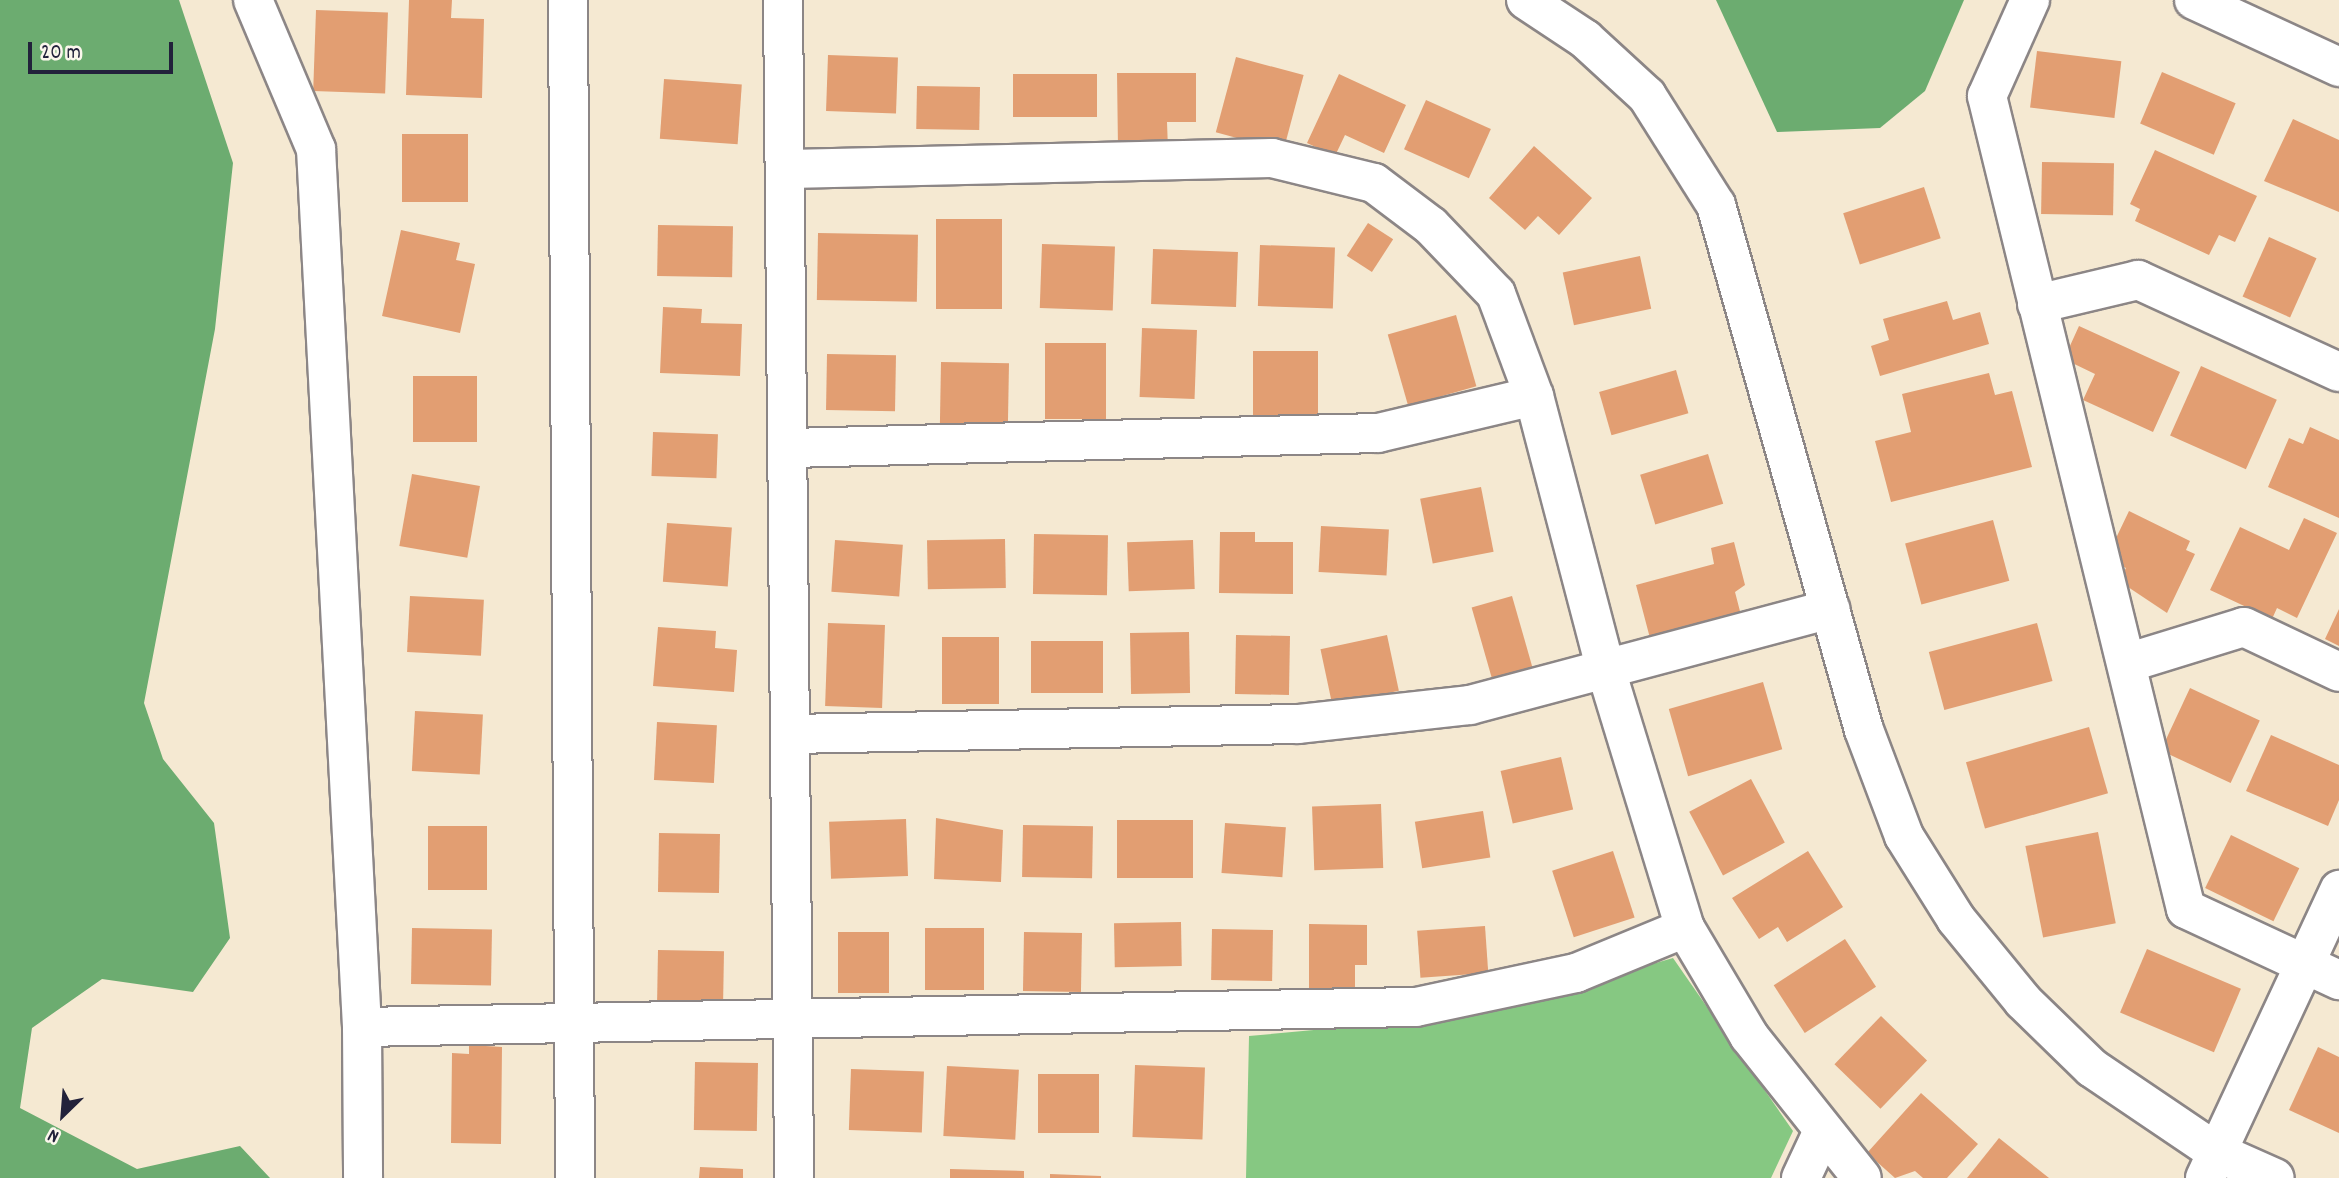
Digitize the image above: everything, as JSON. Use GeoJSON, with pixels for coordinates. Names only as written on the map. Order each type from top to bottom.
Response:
{"type":"FeatureCollection","features":[{"type":"Feature","properties":{"kind":"street"},"geometry":{"type":"LineString","coordinates":[[253,0],[316,149],[362,1027],[363,1178]]}},
{"type":"Feature","properties":{"kind":"street"},"geometry":{"type":"LineString","coordinates":[[568,0],[575,1178]]}},
{"type":"Feature","properties":{"kind":"street"},"geometry":{"type":"LineString","coordinates":[[783,0],[789,169],[794,1178]]}},
{"type":"Feature","properties":{"kind":"street"},"geometry":{"type":"LineString","coordinates":[[1526,0],[1585,39],[1647,96],[1716,205],[1864,730],[1904,836],[1956,919],[2023,1001],[2092,1068],[2210,1165],[2275,1178]]}},
{"type":"Feature","properties":{"kind":"street"},"geometry":{"type":"LineString","coordinates":[[2029,0],[1987,96],[2186,909],[2339,980]]}},
{"type":"Feature","properties":{"kind":"street"},"geometry":{"type":"LineString","coordinates":[[2194,0],[2339,67]]}},
{"type":"Feature","properties":{"kind":"street"},"geometry":{"type":"LineString","coordinates":[[789,169],[1272,158],[1374,183],[1431,226],[1496,294],[1534,396],[1606,670],[1685,928],[1749,1037],[1822,1133],[1862,1178]]}},
{"type":"Feature","properties":{"kind":"street"},"geometry":{"type":"LineString","coordinates":[[2037,304],[2137,280],[2339,372]]}},
{"type":"Feature","properties":{"kind":"street"},"geometry":{"type":"LineString","coordinates":[[790,448],[1378,433],[1534,396]]}},
{"type":"Feature","properties":{"kind":"street"},"geometry":{"type":"LineString","coordinates":[[791,734],[1298,724],[1470,705],[1830,609]]}},
{"type":"Feature","properties":{"kind":"street"},"geometry":{"type":"LineString","coordinates":[[2127,663],[2244,627],[2339,672]]}},
{"type":"Feature","properties":{"kind":"street"},"geometry":{"type":"LineString","coordinates":[[2210,1165],[2302,963],[2339,890]]}},
{"type":"Feature","properties":{"kind":"street"},"geometry":{"type":"LineString","coordinates":[[362,1027],[1416,1007],[1576,973],[1685,928]]}},
{"type":"Feature","properties":{"kind":"street"},"geometry":{"type":"LineString","coordinates":[[1801,1178],[1822,1133]]}},
{"type":"Feature","properties":{"kind":"green space"},"geometry":{"type":"Polygon","coordinates":[[[0,0],[179,0],[233,163],[215,329],[144,703],[163,759],[214,823],[230,938],[193,992],[102,979],[32,1028],[20,1108],[137,1169],[240,1146],[270,1178],[0,1178],[0,0]]]}},
{"type":"Feature","properties":{"kind":"green space"},"geometry":{"type":"Polygon","coordinates":[[[1716,0],[1964,0],[1925,91],[1880,128],[1777,132],[1716,0]]]}},
{"type":"Feature","properties":{"kind":"green space"},"geometry":{"type":"Polygon","coordinates":[[[1673,958],[1793,1131],[1771,1178],[1246,1178],[1249,1036],[1478,1015],[1673,958]]]}},
{"type":"Feature","properties":{"kind":"building"},"geometry":{"type":"Polygon","coordinates":[[[409,0],[452,0],[451,18],[484,19],[482,98],[406,95],[409,0]]]}},
{"type":"Feature","properties":{"kind":"building"},"geometry":{"type":"Polygon","coordinates":[[[316,10],[388,13],[385,93],[313,91],[316,10]]]}},
{"type":"Feature","properties":{"kind":"building"},"geometry":{"type":"Polygon","coordinates":[[[2037,51],[2121,61],[2114,118],[2030,108],[2037,51]]]}},
{"type":"Feature","properties":{"kind":"building"},"geometry":{"type":"Polygon","coordinates":[[[828,55],[898,57],[896,113],[826,111],[828,55]]]}},
{"type":"Feature","properties":{"kind":"building"},"geometry":{"type":"Polygon","coordinates":[[[1236,57],[1304,75],[1283,150],[1216,132],[1236,57]]]}},
{"type":"Feature","properties":{"kind":"building"},"geometry":{"type":"Polygon","coordinates":[[[2162,72],[2236,103],[2214,155],[2140,124],[2162,72]]]}},
{"type":"Feature","properties":{"kind":"building"},"geometry":{"type":"Polygon","coordinates":[[[1117,73],[1196,73],[1196,122],[1167,122],[1168,149],[1118,149],[1117,73]]]}},
{"type":"Feature","properties":{"kind":"building"},"geometry":{"type":"Polygon","coordinates":[[[1013,74],[1097,74],[1097,117],[1013,117],[1013,74]]]}},
{"type":"Feature","properties":{"kind":"building"},"geometry":{"type":"Polygon","coordinates":[[[1339,74],[1406,105],[1384,153],[1345,135],[1335,156],[1307,143],[1339,74]]]}},
{"type":"Feature","properties":{"kind":"building"},"geometry":{"type":"Polygon","coordinates":[[[664,79],[742,84],[738,144],[660,139],[664,79]]]}},
{"type":"Feature","properties":{"kind":"building"},"geometry":{"type":"Polygon","coordinates":[[[917,86],[980,87],[979,130],[916,129],[917,86]]]}},
{"type":"Feature","properties":{"kind":"building"},"geometry":{"type":"Polygon","coordinates":[[[1426,100],[1491,129],[1469,178],[1404,149],[1426,100]]]}},
{"type":"Feature","properties":{"kind":"building"},"geometry":{"type":"Polygon","coordinates":[[[2293,119],[2339,140],[2339,212],[2264,181],[2293,119]]]}},
{"type":"Feature","properties":{"kind":"building"},"geometry":{"type":"Polygon","coordinates":[[[402,134],[468,134],[468,202],[402,202],[402,134]]]}},
{"type":"Feature","properties":{"kind":"building"},"geometry":{"type":"Polygon","coordinates":[[[1534,146],[1592,198],[1559,235],[1538,216],[1525,230],[1489,198],[1534,146]]]}},
{"type":"Feature","properties":{"kind":"building"},"geometry":{"type":"Polygon","coordinates":[[[2155,150],[2257,196],[2235,242],[2219,235],[2209,255],[2135,221],[2140,209],[2130,204],[2155,150]]]}},
{"type":"Feature","properties":{"kind":"building"},"geometry":{"type":"Polygon","coordinates":[[[2042,162],[2114,163],[2113,215],[2041,214],[2042,162]]]}},
{"type":"Feature","properties":{"kind":"building"},"geometry":{"type":"Polygon","coordinates":[[[1924,187],[1941,238],[1860,265],[1843,213],[1924,187]]]}},
{"type":"Feature","properties":{"kind":"building"},"geometry":{"type":"Polygon","coordinates":[[[936,219],[1002,219],[1002,309],[936,309],[936,219]]]}},
{"type":"Feature","properties":{"kind":"building"},"geometry":{"type":"Polygon","coordinates":[[[1368,223],[1393,239],[1372,272],[1347,256],[1368,223]]]}},
{"type":"Feature","properties":{"kind":"building"},"geometry":{"type":"Polygon","coordinates":[[[658,225],[733,226],[732,277],[657,276],[658,225]]]}},
{"type":"Feature","properties":{"kind":"building"},"geometry":{"type":"Polygon","coordinates":[[[401,230],[460,243],[456,260],[475,264],[460,333],[382,316],[401,230]]]}},
{"type":"Feature","properties":{"kind":"building"},"geometry":{"type":"Polygon","coordinates":[[[818,233],[918,235],[917,302],[817,300],[818,233]]]}},
{"type":"Feature","properties":{"kind":"building"},"geometry":{"type":"Polygon","coordinates":[[[2269,237],[2317,258],[2290,318],[2243,296],[2269,237]]]}},
{"type":"Feature","properties":{"kind":"building"},"geometry":{"type":"Polygon","coordinates":[[[1042,244],[1115,247],[1113,311],[1040,308],[1042,244]]]}},
{"type":"Feature","properties":{"kind":"building"},"geometry":{"type":"Polygon","coordinates":[[[1260,245],[1335,248],[1333,309],[1258,306],[1260,245]]]}},
{"type":"Feature","properties":{"kind":"building"},"geometry":{"type":"Polygon","coordinates":[[[1153,249],[1238,252],[1236,307],[1151,304],[1153,249]]]}},
{"type":"Feature","properties":{"kind":"building"},"geometry":{"type":"Polygon","coordinates":[[[1640,256],[1651,309],[1574,325],[1563,272],[1640,256]]]}},
{"type":"Feature","properties":{"kind":"building"},"geometry":{"type":"Polygon","coordinates":[[[1947,301],[1953,320],[1980,312],[1989,344],[1880,376],[1871,346],[1889,340],[1883,319],[1947,301]]]}},
{"type":"Feature","properties":{"kind":"building"},"geometry":{"type":"Polygon","coordinates":[[[663,307],[702,309],[701,323],[742,324],[740,376],[660,373],[663,307]]]}},
{"type":"Feature","properties":{"kind":"building"},"geometry":{"type":"Polygon","coordinates":[[[1456,315],[1476,386],[1408,406],[1388,335],[1456,315]]]}},
{"type":"Feature","properties":{"kind":"building"},"geometry":{"type":"Polygon","coordinates":[[[2079,326],[2180,372],[2153,432],[2083,400],[2095,374],[2064,359],[2079,326]]]}},
{"type":"Feature","properties":{"kind":"building"},"geometry":{"type":"Polygon","coordinates":[[[1142,328],[1197,330],[1195,399],[1140,397],[1142,328]]]}},
{"type":"Feature","properties":{"kind":"building"},"geometry":{"type":"Polygon","coordinates":[[[1045,343],[1106,343],[1106,419],[1045,419],[1045,343]]]}},
{"type":"Feature","properties":{"kind":"building"},"geometry":{"type":"Polygon","coordinates":[[[1253,351],[1318,351],[1318,428],[1253,428],[1253,351]]]}},
{"type":"Feature","properties":{"kind":"building"},"geometry":{"type":"Polygon","coordinates":[[[827,354],[896,355],[895,411],[826,410],[827,354]]]}},
{"type":"Feature","properties":{"kind":"building"},"geometry":{"type":"Polygon","coordinates":[[[941,362],[1009,363],[1008,425],[940,424],[941,362]]]}},
{"type":"Feature","properties":{"kind":"building"},"geometry":{"type":"Polygon","coordinates":[[[2201,366],[2277,400],[2246,469],[2170,435],[2201,366]]]}},
{"type":"Feature","properties":{"kind":"building"},"geometry":{"type":"Polygon","coordinates":[[[1676,370],[1688,413],[1612,435],[1599,392],[1676,370]]]}},
{"type":"Feature","properties":{"kind":"building"},"geometry":{"type":"Polygon","coordinates":[[[1989,373],[1995,395],[2012,391],[2032,467],[1891,502],[1875,441],[1911,432],[1902,394],[1989,373]]]}},
{"type":"Feature","properties":{"kind":"building"},"geometry":{"type":"Polygon","coordinates":[[[413,376],[477,376],[477,442],[413,442],[413,376]]]}},
{"type":"Feature","properties":{"kind":"building"},"geometry":{"type":"Polygon","coordinates":[[[2310,427],[2339,440],[2339,518],[2268,487],[2289,438],[2303,444],[2310,427]]]}},
{"type":"Feature","properties":{"kind":"building"},"geometry":{"type":"Polygon","coordinates":[[[653,432],[718,434],[716,478],[651,476],[653,432]]]}},
{"type":"Feature","properties":{"kind":"building"},"geometry":{"type":"Polygon","coordinates":[[[1708,454],[1723,504],[1655,524],[1640,475],[1708,454]]]}},
{"type":"Feature","properties":{"kind":"building"},"geometry":{"type":"Polygon","coordinates":[[[412,474],[480,486],[467,558],[399,546],[412,474]]]}},
{"type":"Feature","properties":{"kind":"building"},"geometry":{"type":"Polygon","coordinates":[[[1481,487],[1494,552],[1433,564],[1420,499],[1481,487]]]}},
{"type":"Feature","properties":{"kind":"building"},"geometry":{"type":"Polygon","coordinates":[[[2129,511],[2190,541],[2186,550],[2195,554],[2167,613],[2119,581],[2126,568],[2106,559],[2129,511]]]}},
{"type":"Feature","properties":{"kind":"building"},"geometry":{"type":"Polygon","coordinates":[[[2304,518],[2337,533],[2297,618],[2277,608],[2272,619],[2210,590],[2240,527],[2289,550],[2304,518]]]}},
{"type":"Feature","properties":{"kind":"building"},"geometry":{"type":"Polygon","coordinates":[[[1993,520],[2009,581],[1921,604],[1905,544],[1993,520]]]}},
{"type":"Feature","properties":{"kind":"building"},"geometry":{"type":"Polygon","coordinates":[[[667,523],[732,528],[728,586],[663,582],[667,523]]]}},
{"type":"Feature","properties":{"kind":"building"},"geometry":{"type":"Polygon","coordinates":[[[1321,526],[1389,530],[1386,575],[1319,572],[1321,526]]]}},
{"type":"Feature","properties":{"kind":"building"},"geometry":{"type":"Polygon","coordinates":[[[1220,532],[1255,532],[1255,542],[1293,542],[1293,594],[1219,593],[1220,532]]]}},
{"type":"Feature","properties":{"kind":"building"},"geometry":{"type":"Polygon","coordinates":[[[1034,534],[1108,535],[1107,595],[1033,594],[1034,534]]]}},
{"type":"Feature","properties":{"kind":"building"},"geometry":{"type":"Polygon","coordinates":[[[1005,539],[1006,588],[928,589],[927,540],[1005,539]]]}},
{"type":"Feature","properties":{"kind":"building"},"geometry":{"type":"Polygon","coordinates":[[[835,540],[903,545],[899,597],[831,592],[835,540]]]}},
{"type":"Feature","properties":{"kind":"building"},"geometry":{"type":"Polygon","coordinates":[[[1193,540],[1195,589],[1129,591],[1127,542],[1193,540]]]}},
{"type":"Feature","properties":{"kind":"building"},"geometry":{"type":"Polygon","coordinates":[[[1734,542],[1745,585],[1735,592],[1742,619],[1651,642],[1636,585],[1714,564],[1711,548],[1734,542]]]}},
{"type":"Feature","properties":{"kind":"building"},"geometry":{"type":"Polygon","coordinates":[[[410,596],[484,600],[481,656],[407,652],[410,596]]]}},
{"type":"Feature","properties":{"kind":"building"},"geometry":{"type":"Polygon","coordinates":[[[1512,596],[1532,667],[1492,679],[1472,608],[1512,596]]]}},
{"type":"Feature","properties":{"kind":"building"},"geometry":{"type":"Polygon","coordinates":[[[2339,609],[2339,646],[2325,639],[2339,609]]]}},
{"type":"Feature","properties":{"kind":"building"},"geometry":{"type":"Polygon","coordinates":[[[828,623],[885,625],[882,708],[825,706],[828,623]]]}},
{"type":"Feature","properties":{"kind":"building"},"geometry":{"type":"Polygon","coordinates":[[[2037,623],[2053,681],[1944,710],[1929,652],[2037,623]]]}},
{"type":"Feature","properties":{"kind":"building"},"geometry":{"type":"Polygon","coordinates":[[[658,627],[716,631],[715,648],[737,650],[734,692],[653,686],[658,627]]]}},
{"type":"Feature","properties":{"kind":"building"},"geometry":{"type":"Polygon","coordinates":[[[1189,632],[1190,693],[1131,694],[1130,633],[1189,632]]]}},
{"type":"Feature","properties":{"kind":"building"},"geometry":{"type":"Polygon","coordinates":[[[1236,635],[1290,636],[1289,695],[1235,694],[1236,635]]]}},
{"type":"Feature","properties":{"kind":"building"},"geometry":{"type":"Polygon","coordinates":[[[1387,635],[1399,691],[1332,705],[1320,649],[1387,635]]]}},
{"type":"Feature","properties":{"kind":"building"},"geometry":{"type":"Polygon","coordinates":[[[942,637],[999,637],[999,704],[942,704],[942,637]]]}},
{"type":"Feature","properties":{"kind":"building"},"geometry":{"type":"Polygon","coordinates":[[[1031,641],[1103,641],[1103,693],[1031,693],[1031,641]]]}},
{"type":"Feature","properties":{"kind":"building"},"geometry":{"type":"Polygon","coordinates":[[[1763,682],[1782,749],[1688,776],[1669,709],[1763,682]]]}},
{"type":"Feature","properties":{"kind":"building"},"geometry":{"type":"Polygon","coordinates":[[[2190,688],[2260,721],[2231,783],[2161,751],[2190,688]]]}},
{"type":"Feature","properties":{"kind":"building"},"geometry":{"type":"Polygon","coordinates":[[[415,711],[483,715],[480,774],[412,771],[415,711]]]}},
{"type":"Feature","properties":{"kind":"building"},"geometry":{"type":"Polygon","coordinates":[[[657,722],[717,725],[714,783],[654,780],[657,722]]]}},
{"type":"Feature","properties":{"kind":"building"},"geometry":{"type":"Polygon","coordinates":[[[2089,727],[2108,793],[1985,829],[1966,762],[2089,727]]]}},
{"type":"Feature","properties":{"kind":"building"},"geometry":{"type":"Polygon","coordinates":[[[2271,735],[2339,765],[2339,800],[2328,826],[2246,791],[2271,735]]]}},
{"type":"Feature","properties":{"kind":"building"},"geometry":{"type":"Polygon","coordinates":[[[1561,757],[1573,810],[1513,824],[1501,771],[1561,757]]]}},
{"type":"Feature","properties":{"kind":"building"},"geometry":{"type":"Polygon","coordinates":[[[1751,779],[1785,843],[1723,875],[1689,812],[1751,779]]]}},
{"type":"Feature","properties":{"kind":"building"},"geometry":{"type":"Polygon","coordinates":[[[1381,804],[1383,868],[1314,870],[1312,806],[1381,804]]]}},
{"type":"Feature","properties":{"kind":"building"},"geometry":{"type":"Polygon","coordinates":[[[1483,811],[1490,857],[1422,868],[1415,822],[1483,811]]]}},
{"type":"Feature","properties":{"kind":"building"},"geometry":{"type":"Polygon","coordinates":[[[936,818],[1003,830],[1001,882],[934,879],[936,818]]]}},
{"type":"Feature","properties":{"kind":"building"},"geometry":{"type":"Polygon","coordinates":[[[906,819],[908,876],[831,879],[829,822],[906,819]]]}},
{"type":"Feature","properties":{"kind":"building"},"geometry":{"type":"Polygon","coordinates":[[[1117,820],[1193,820],[1193,878],[1117,878],[1117,820]]]}},
{"type":"Feature","properties":{"kind":"building"},"geometry":{"type":"Polygon","coordinates":[[[1225,823],[1286,827],[1282,877],[1222,873],[1225,823]]]}},
{"type":"Feature","properties":{"kind":"building"},"geometry":{"type":"Polygon","coordinates":[[[1023,825],[1093,826],[1092,878],[1022,877],[1023,825]]]}},
{"type":"Feature","properties":{"kind":"building"},"geometry":{"type":"Polygon","coordinates":[[[428,826],[487,826],[487,890],[428,890],[428,826]]]}},
{"type":"Feature","properties":{"kind":"building"},"geometry":{"type":"Polygon","coordinates":[[[2098,832],[2116,923],[2043,937],[2025,846],[2098,832]]]}},
{"type":"Feature","properties":{"kind":"building"},"geometry":{"type":"Polygon","coordinates":[[[659,833],[720,834],[719,893],[658,892],[659,833]]]}},
{"type":"Feature","properties":{"kind":"building"},"geometry":{"type":"Polygon","coordinates":[[[2231,835],[2299,868],[2273,921],[2205,888],[2231,835]]]}},
{"type":"Feature","properties":{"kind":"building"},"geometry":{"type":"Polygon","coordinates":[[[1613,851],[1635,918],[1574,937],[1552,871],[1613,851]]]}},
{"type":"Feature","properties":{"kind":"building"},"geometry":{"type":"Polygon","coordinates":[[[1808,851],[1843,907],[1787,942],[1778,927],[1759,939],[1732,898],[1808,851]]]}},
{"type":"Feature","properties":{"kind":"building"},"geometry":{"type":"Polygon","coordinates":[[[1181,922],[1182,966],[1115,967],[1114,923],[1181,922]]]}},
{"type":"Feature","properties":{"kind":"building"},"geometry":{"type":"Polygon","coordinates":[[[1309,924],[1367,925],[1367,965],[1355,965],[1355,997],[1309,996],[1309,924]]]}},
{"type":"Feature","properties":{"kind":"building"},"geometry":{"type":"Polygon","coordinates":[[[1485,926],[1488,973],[1420,978],[1417,931],[1485,926]]]}},
{"type":"Feature","properties":{"kind":"building"},"geometry":{"type":"Polygon","coordinates":[[[412,928],[492,929],[491,985],[411,984],[412,928]]]}},
{"type":"Feature","properties":{"kind":"building"},"geometry":{"type":"Polygon","coordinates":[[[925,928],[984,928],[984,990],[925,990],[925,928]]]}},
{"type":"Feature","properties":{"kind":"building"},"geometry":{"type":"Polygon","coordinates":[[[1212,929],[1273,930],[1272,981],[1211,980],[1212,929]]]}},
{"type":"Feature","properties":{"kind":"building"},"geometry":{"type":"Polygon","coordinates":[[[838,932],[889,932],[889,993],[838,993],[838,932]]]}},
{"type":"Feature","properties":{"kind":"building"},"geometry":{"type":"Polygon","coordinates":[[[1024,932],[1082,933],[1081,992],[1023,991],[1024,932]]]}},
{"type":"Feature","properties":{"kind":"building"},"geometry":{"type":"Polygon","coordinates":[[[1845,939],[1876,987],[1805,1033],[1774,985],[1845,939]]]}},
{"type":"Feature","properties":{"kind":"building"},"geometry":{"type":"Polygon","coordinates":[[[2147,949],[2241,989],[2214,1052],[2120,1013],[2147,949]]]}},
{"type":"Feature","properties":{"kind":"building"},"geometry":{"type":"Polygon","coordinates":[[[658,950],[724,951],[723,1003],[657,1002],[658,950]]]}},
{"type":"Feature","properties":{"kind":"building"},"geometry":{"type":"Polygon","coordinates":[[[1881,1016],[1927,1060],[1880,1109],[1834,1064],[1881,1016]]]}},
{"type":"Feature","properties":{"kind":"building"},"geometry":{"type":"Polygon","coordinates":[[[469,1045],[502,1047],[501,1144],[451,1143],[452,1053],[469,1054],[469,1045]]]}},
{"type":"Feature","properties":{"kind":"building"},"geometry":{"type":"Polygon","coordinates":[[[2318,1047],[2339,1057],[2339,1133],[2289,1110],[2318,1047]]]}},
{"type":"Feature","properties":{"kind":"building"},"geometry":{"type":"Polygon","coordinates":[[[695,1062],[758,1063],[757,1131],[694,1130],[695,1062]]]}},
{"type":"Feature","properties":{"kind":"building"},"geometry":{"type":"Polygon","coordinates":[[[1135,1065],[1205,1067],[1202,1139],[1132,1137],[1135,1065]]]}},
{"type":"Feature","properties":{"kind":"building"},"geometry":{"type":"Polygon","coordinates":[[[947,1066],[1019,1070],[1015,1140],[943,1136],[947,1066]]]}},
{"type":"Feature","properties":{"kind":"building"},"geometry":{"type":"Polygon","coordinates":[[[851,1069],[924,1072],[922,1133],[849,1130],[851,1069]]]}},
{"type":"Feature","properties":{"kind":"building"},"geometry":{"type":"Polygon","coordinates":[[[1038,1074],[1099,1074],[1099,1133],[1038,1133],[1038,1074]]]}},
{"type":"Feature","properties":{"kind":"building"},"geometry":{"type":"Polygon","coordinates":[[[1921,1093],[1978,1144],[1947,1178],[1923,1178],[1915,1171],[1895,1178],[1867,1153],[1921,1093]]]}},
{"type":"Feature","properties":{"kind":"building"},"geometry":{"type":"Polygon","coordinates":[[[1999,1138],[2049,1178],[1967,1178],[1999,1138]]]}},
{"type":"Feature","properties":{"kind":"building"},"geometry":{"type":"Polygon","coordinates":[[[700,1167],[743,1169],[743,1178],[699,1178],[700,1167]]]}},
{"type":"Feature","properties":{"kind":"building"},"geometry":{"type":"Polygon","coordinates":[[[950,1169],[1024,1171],[1024,1178],[950,1178],[950,1169]]]}},
{"type":"Feature","properties":{"kind":"building"},"geometry":{"type":"Polygon","coordinates":[[[1050,1174],[1101,1176],[1101,1178],[1050,1178],[1050,1174]]]}}]}
